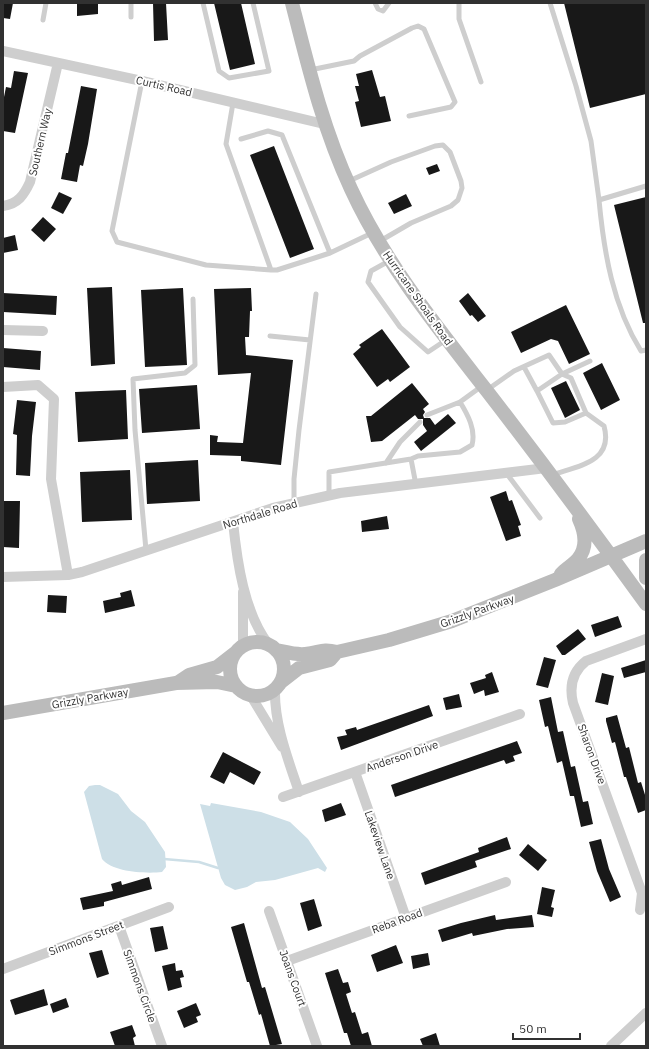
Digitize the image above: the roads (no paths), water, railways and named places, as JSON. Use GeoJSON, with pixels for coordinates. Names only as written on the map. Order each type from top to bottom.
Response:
{"type":"FeatureCollection","features":[{"type":"Feature","properties":{"kind":"street","name":"Hurricane Shoals Road"},"geometry":{"type":"LineString","coordinates":[[292,3],[324,124],[348,182],[390,261],[447,339],[549,472],[646,604]]}},
{"type":"Feature","properties":{"kind":"street","name":"Curtis Road"},"geometry":{"type":"LineString","coordinates":[[3,51],[142,81],[324,124]]}},
{"type":"Feature","properties":{"kind":"street","name":"Southern Way"},"geometry":{"type":"LineString","coordinates":[[3,206],[13,204],[26,193],[30,182],[58,63]]}},
{"type":"Feature","properties":{"kind":"street"},"geometry":{"type":"LineString","coordinates":[[3,330],[43,331]]}},
{"type":"Feature","properties":{"kind":"street"},"geometry":{"type":"LineString","coordinates":[[3,387],[38,385],[54,399],[51,479],[68,575]]}},
{"type":"Feature","properties":{"kind":"street","name":"Northdale Road"},"geometry":{"type":"LineString","coordinates":[[3,577],[68,575],[82,572],[294,502],[329,495],[507,474],[549,472]]}},
{"type":"Feature","properties":{"kind":"street"},"geometry":{"type":"LineString","coordinates":[[556,580],[564,570],[578,559],[584,548],[585,536],[576,509]]}},
{"type":"Feature","properties":{"kind":"street"},"geometry":{"type":"LineString","coordinates":[[233,522],[243,588],[258,631],[273,647],[284,665],[278,685],[275,705],[284,750],[299,792]]}},
{"type":"Feature","properties":{"kind":"street","name":"Grizzly Parkway"},"geometry":{"type":"LineString","coordinates":[[273,647],[290,654],[306,654],[325,649],[337,652],[438,626],[556,580],[646,541]]}},
{"type":"Feature","properties":{"kind":"street"},"geometry":{"type":"LineString","coordinates":[[646,560],[646,578]]}},
{"type":"Feature","properties":{"kind":"street"},"geometry":{"type":"LineString","coordinates":[[239,649],[243,588]]}},
{"type":"Feature","properties":{"kind":"street"},"geometry":{"type":"LineString","coordinates":[[646,592],[646,604]]}},
{"type":"Feature","properties":{"kind":"street","name":"Sharon Drive"},"geometry":{"type":"LineString","coordinates":[[640,910],[642,893],[573,703],[571,685],[574,674],[579,666],[586,661],[646,639]]}},
{"type":"Feature","properties":{"kind":"street"},"geometry":{"type":"LineString","coordinates":[[273,647],[260,642],[251,643],[239,649],[231,660],[230,669],[232,679],[236,686],[251,696],[264,695],[278,685]]}},
{"type":"Feature","properties":{"kind":"street","name":"Grizzly Parkway"},"geometry":{"type":"LineString","coordinates":[[176,683],[189,675],[217,667],[239,649]]}},
{"type":"Feature","properties":{"kind":"street","name":"Grizzly Parkway"},"geometry":{"type":"LineString","coordinates":[[278,685],[299,668],[330,660],[337,652]]}},
{"type":"Feature","properties":{"kind":"street","name":"Grizzly Parkway"},"geometry":{"type":"LineString","coordinates":[[3,712],[176,683],[217,682],[236,686]]}},
{"type":"Feature","properties":{"kind":"street"},"geometry":{"type":"LineString","coordinates":[[251,696],[284,750]]}},
{"type":"Feature","properties":{"kind":"street","name":"Anderson Drive"},"geometry":{"type":"LineString","coordinates":[[283,797],[520,714]]}},
{"type":"Feature","properties":{"kind":"street","name":"Lakeview Lane"},"geometry":{"type":"LineString","coordinates":[[354,772],[406,918]]}},
{"type":"Feature","properties":{"kind":"street","name":"Reba Road"},"geometry":{"type":"LineString","coordinates":[[287,961],[506,882]]}},
{"type":"Feature","properties":{"kind":"street","name":"Simmons Street"},"geometry":{"type":"LineString","coordinates":[[3,969],[169,907]]}},
{"type":"Feature","properties":{"kind":"street","name":"Joans Court"},"geometry":{"type":"LineString","coordinates":[[269,911],[317,1046]]}},
{"type":"Feature","properties":{"kind":"street","name":"Simmons Circle"},"geometry":{"type":"LineString","coordinates":[[119,926],[162,1046]]}},
{"type":"Feature","properties":{"kind":"street"},"geometry":{"type":"LineString","coordinates":[[611,1046],[646,1013]]}},
{"type":"Feature","properties":{"kind":"lane"},"geometry":{"type":"LineString","coordinates":[[43,20],[46,3]]}},
{"type":"Feature","properties":{"kind":"lane"},"geometry":{"type":"LineString","coordinates":[[131,3],[131,17]]}},
{"type":"Feature","properties":{"kind":"lane"},"geometry":{"type":"LineString","coordinates":[[203,3],[218,71],[229,78],[269,71],[253,3]]}},
{"type":"Feature","properties":{"kind":"lane"},"geometry":{"type":"LineString","coordinates":[[375,3],[378,9],[383,11],[389,3]]}},
{"type":"Feature","properties":{"kind":"lane"},"geometry":{"type":"LineString","coordinates":[[459,3],[459,18],[481,82]]}},
{"type":"Feature","properties":{"kind":"lane"},"geometry":{"type":"LineString","coordinates":[[550,3],[576,86],[591,141],[599,200],[602,237],[614,290],[628,330],[644,352]]}},
{"type":"Feature","properties":{"kind":"lane"},"geometry":{"type":"LineString","coordinates":[[309,70],[354,61],[360,56],[412,28],[418,26],[424,28],[455,102],[451,107],[409,116]]}},
{"type":"Feature","properties":{"kind":"lane"},"geometry":{"type":"LineString","coordinates":[[142,81],[112,231],[117,242],[206,265],[277,270],[376,237],[455,204],[462,188],[450,152],[443,145],[436,146],[391,162],[348,182]]}},
{"type":"Feature","properties":{"kind":"lane"},"geometry":{"type":"LineString","coordinates":[[233,103],[226,144],[271,270]]}},
{"type":"Feature","properties":{"kind":"lane"},"geometry":{"type":"LineString","coordinates":[[241,140],[268,130],[282,135],[330,253]]}},
{"type":"Feature","properties":{"kind":"lane"},"geometry":{"type":"LineString","coordinates":[[599,200],[646,186]]}},
{"type":"Feature","properties":{"kind":"lane"},"geometry":{"type":"LineString","coordinates":[[390,261],[371,271],[368,282],[400,327],[428,352],[447,339]]}},
{"type":"Feature","properties":{"kind":"lane"},"geometry":{"type":"LineString","coordinates":[[294,502],[294,479],[316,294]]}},
{"type":"Feature","properties":{"kind":"lane"},"geometry":{"type":"LineString","coordinates":[[146,550],[135,430],[133,379],[185,372],[195,365],[193,299]]}},
{"type":"Feature","properties":{"kind":"lane"},"geometry":{"type":"LineString","coordinates":[[270,336],[310,340]]}},
{"type":"Feature","properties":{"kind":"lane"},"geometry":{"type":"LineString","coordinates":[[428,415],[460,402],[514,371],[549,355],[562,374],[571,378],[586,413],[604,426],[606,443],[602,453],[593,460],[549,472]]}},
{"type":"Feature","properties":{"kind":"lane"},"geometry":{"type":"LineString","coordinates":[[536,391],[562,374],[590,361]]}},
{"type":"Feature","properties":{"kind":"lane"},"geometry":{"type":"LineString","coordinates":[[524,367],[553,423],[565,422],[586,413]]}},
{"type":"Feature","properties":{"kind":"lane"},"geometry":{"type":"LineString","coordinates":[[329,495],[329,472],[411,459],[418,456],[460,452],[472,445],[474,438],[468,415],[460,402]]}},
{"type":"Feature","properties":{"kind":"lane"},"geometry":{"type":"LineString","coordinates":[[386,463],[400,442],[420,422]]}},
{"type":"Feature","properties":{"kind":"lane"},"geometry":{"type":"LineString","coordinates":[[411,459],[416,485]]}},
{"type":"Feature","properties":{"kind":"lane"},"geometry":{"type":"LineString","coordinates":[[507,474],[540,518]]}},
{"type":"Feature","properties":{"kind":"waterway"},"geometry":{"type":"LineString","coordinates":[[164,859],[199,862],[218,868]]}}]}
